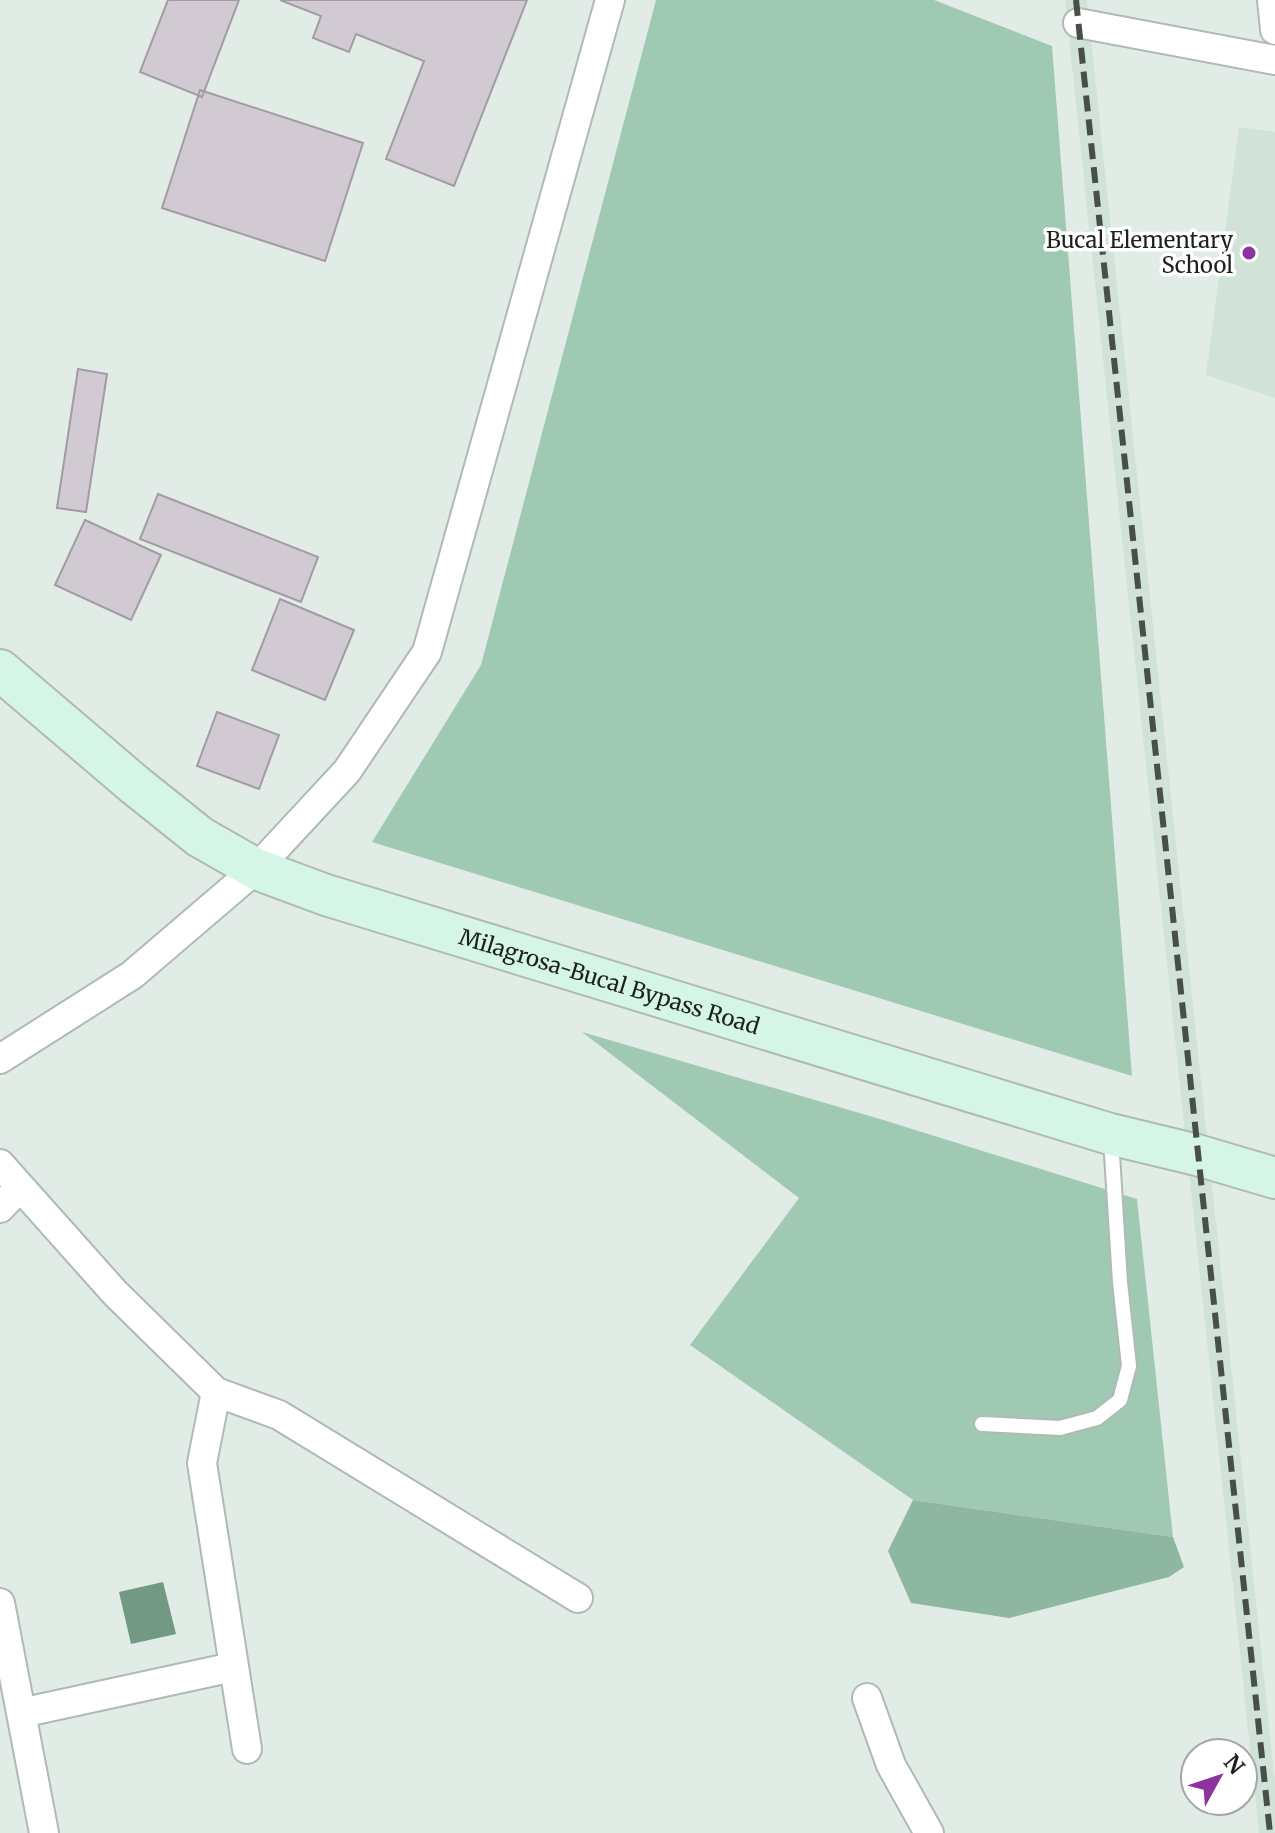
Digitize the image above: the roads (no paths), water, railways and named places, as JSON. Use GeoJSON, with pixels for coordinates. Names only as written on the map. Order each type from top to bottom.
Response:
{"type":"FeatureCollection","features":[{"type":"Feature","properties":{"kind":"main road","name":"Milagrosa-Bucal Bypass Road"},"geometry":{"type":"LineString","coordinates":[[0,670],[200,837],[256,869],[341,899],[1110,1134],[1275,1178]]}},
{"type":"Feature","properties":{"kind":"street"},"geometry":{"type":"LineString","coordinates":[[0,1059],[132,975],[256,869],[347,771],[427,652],[610,0]]}},
{"type":"Feature","properties":{"kind":"street"},"geometry":{"type":"LineString","coordinates":[[1272,0],[1275,30]]}},
{"type":"Feature","properties":{"kind":"street"},"geometry":{"type":"LineString","coordinates":[[1078,23],[1275,60]]}},
{"type":"Feature","properties":{"kind":"street"},"geometry":{"type":"LineString","coordinates":[[0,1164],[115,1293],[216,1392],[279,1415],[578,1598]]}},
{"type":"Feature","properties":{"kind":"street"},"geometry":{"type":"LineString","coordinates":[[0,1208],[20,1187]]}},
{"type":"Feature","properties":{"kind":"street"},"geometry":{"type":"LineString","coordinates":[[216,1392],[202,1463],[247,1749]]}},
{"type":"Feature","properties":{"kind":"street"},"geometry":{"type":"LineString","coordinates":[[0,1603],[44,1833]]}},
{"type":"Feature","properties":{"kind":"street"},"geometry":{"type":"LineString","coordinates":[[21,1713],[233,1667]]}},
{"type":"Feature","properties":{"kind":"street"},"geometry":{"type":"LineString","coordinates":[[867,1698],[891,1765],[929,1833]]}},
{"type":"Feature","properties":{"kind":"lane"},"geometry":{"type":"LineString","coordinates":[[982,1424],[1060,1428],[1097,1418],[1120,1400],[1129,1366],[1110,1134]]}},
{"type":"Feature","properties":{"kind":"railway"},"geometry":{"type":"LineString","coordinates":[[1076,0],[1270,1833]]}},
{"type":"Feature","properties":{"kind":"place","name":"Bucal Elementary School"},"geometry":{"type":"Point","coordinates":[1249,253]}}]}
